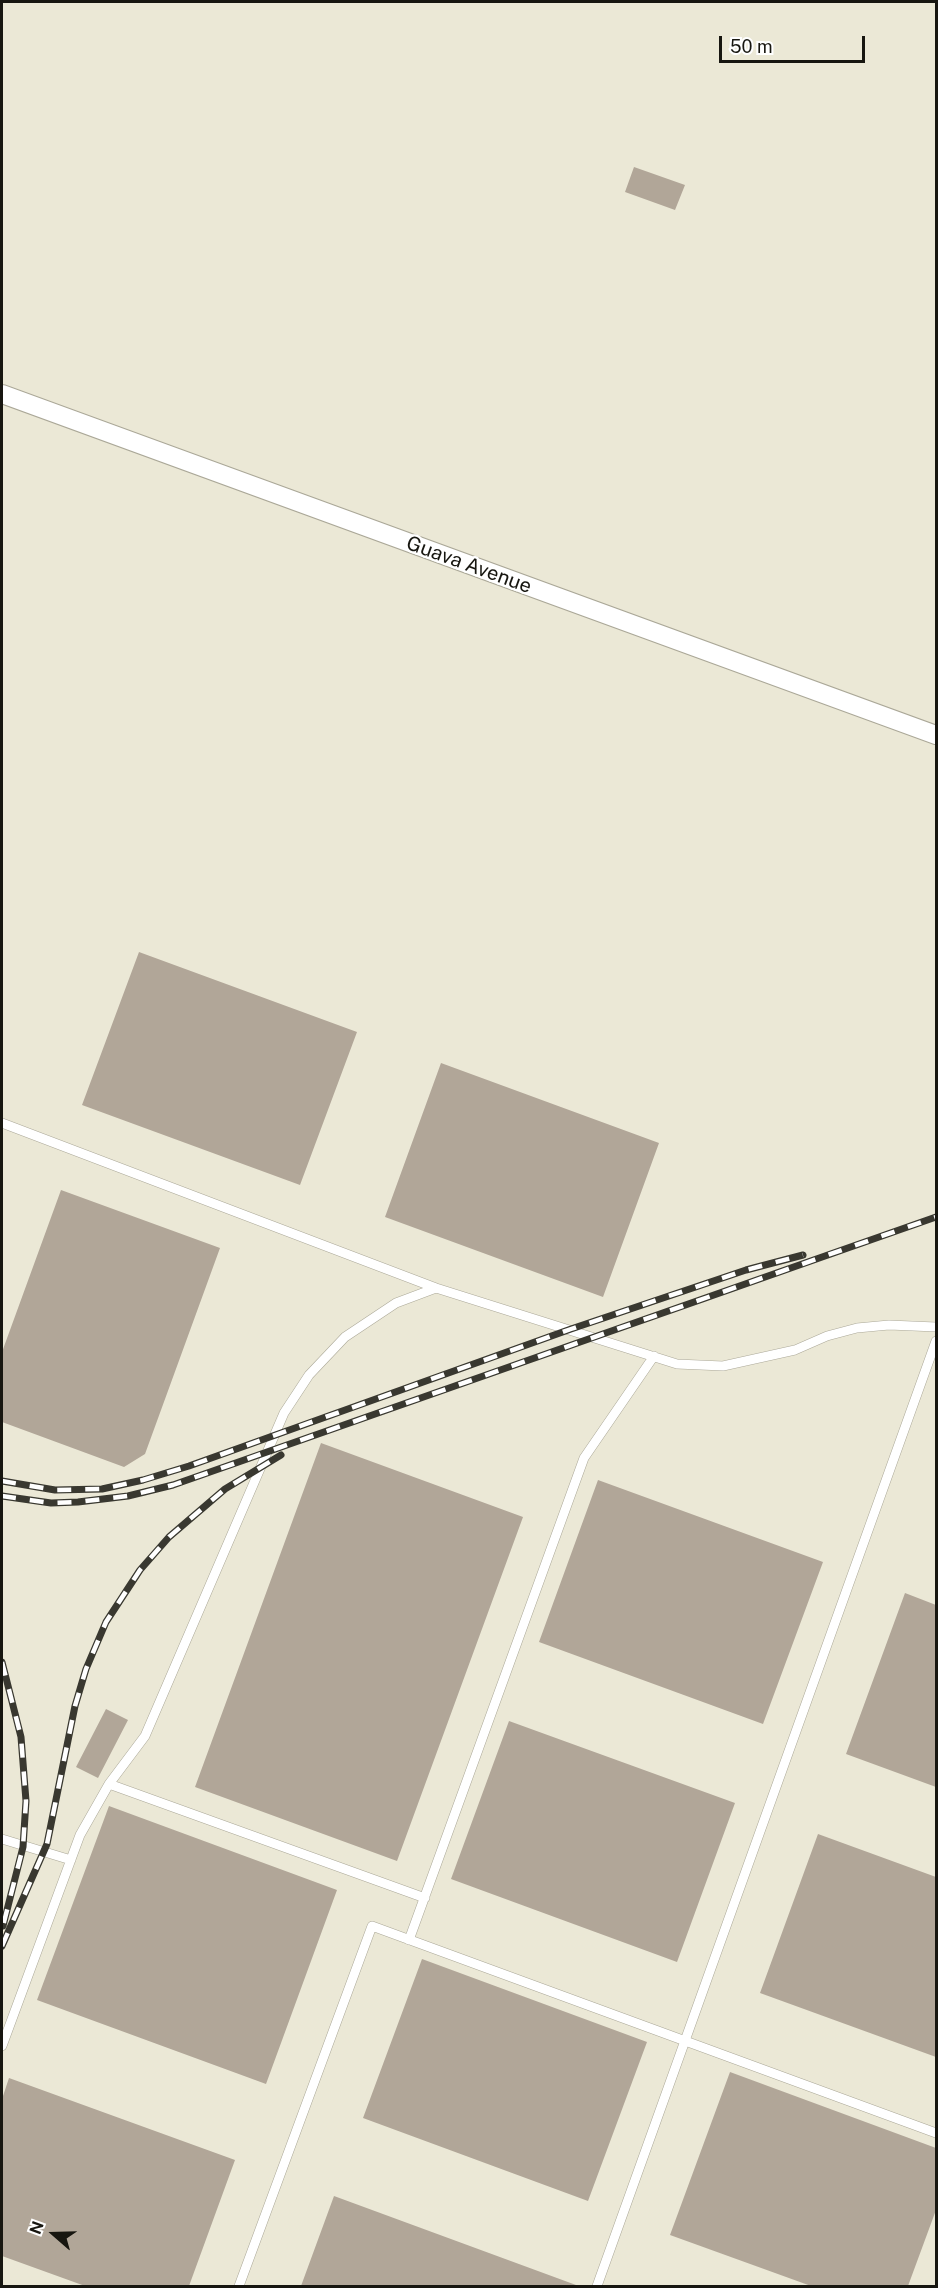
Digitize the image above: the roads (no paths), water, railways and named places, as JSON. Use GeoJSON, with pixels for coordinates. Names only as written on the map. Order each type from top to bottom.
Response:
{"type":"FeatureCollection","features":[{"type":"Feature","properties":{"kind":"street","name":"Guava Avenue"},"geometry":{"type":"LineString","coordinates":[[2,394],[936,735]]}},
{"type":"Feature","properties":{"kind":"lane"},"geometry":{"type":"LineString","coordinates":[[2,1123],[436,1288],[677,1364],[723,1366],[795,1350],[826,1336],[857,1328],[889,1325],[936,1327]]}},
{"type":"Feature","properties":{"kind":"lane"},"geometry":{"type":"LineString","coordinates":[[2,2046],[80,1835],[109,1784],[145,1736],[273,1436],[303,1384],[345,1337],[396,1303],[436,1288]]}},
{"type":"Feature","properties":{"kind":"lane"},"geometry":{"type":"LineString","coordinates":[[597,2286],[936,1341]]}},
{"type":"Feature","properties":{"kind":"lane"},"geometry":{"type":"LineString","coordinates":[[410,1940],[584,1458],[654,1356]]}},
{"type":"Feature","properties":{"kind":"lane"},"geometry":{"type":"LineString","coordinates":[[109,1784],[425,1898]]}},
{"type":"Feature","properties":{"kind":"lane"},"geometry":{"type":"LineString","coordinates":[[2,1839],[70,1860]]}},
{"type":"Feature","properties":{"kind":"lane"},"geometry":{"type":"LineString","coordinates":[[239,2286],[372,1926],[936,2133]]}},
{"type":"Feature","properties":{"kind":"railway"},"geometry":{"type":"LineString","coordinates":[[2,1496],[51,1503],[78,1502],[128,1496],[173,1485],[936,1217]]}},
{"type":"Feature","properties":{"kind":"railway"},"geometry":{"type":"LineString","coordinates":[[2,1481],[55,1490],[102,1489],[143,1480],[189,1466],[571,1329],[746,1270],[803,1255]]}},
{"type":"Feature","properties":{"kind":"railway"},"geometry":{"type":"LineString","coordinates":[[2,1946],[47,1844],[75,1706],[86,1669],[106,1622],[140,1570],[169,1537],[225,1489],[281,1455]]}},
{"type":"Feature","properties":{"kind":"railway"},"geometry":{"type":"LineString","coordinates":[[2,1662],[21,1737],[26,1801],[23,1847],[3,1926]]}}]}
